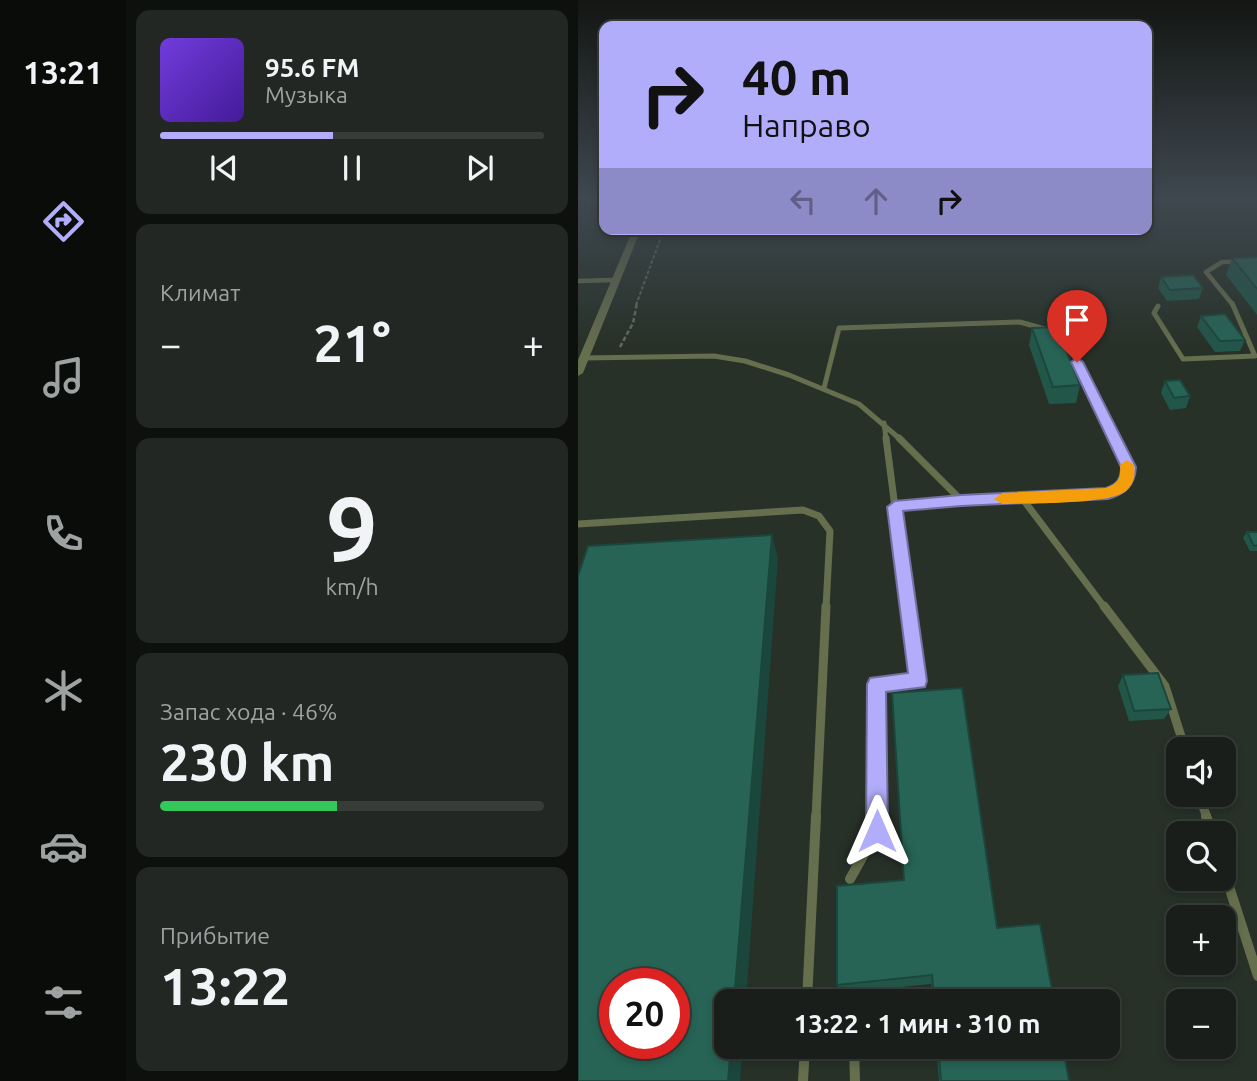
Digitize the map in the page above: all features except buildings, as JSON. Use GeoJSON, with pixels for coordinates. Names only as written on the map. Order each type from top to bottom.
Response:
{"type":"FeatureCollection","features":[{"type":"Feature","properties":{"kind":"street"},"geometry":{"type":"LineString","coordinates":[[578,373],[629,247]]}},
{"type":"Feature","properties":{"kind":"lane"},"geometry":{"type":"LineString","coordinates":[[1158,306],[1154,313],[1183,359],[1255,356],[1233,305],[1206,272],[1222,262],[1258,261]]}},
{"type":"Feature","properties":{"kind":"lane"},"geometry":{"type":"LineString","coordinates":[[578,281],[614,280]]}},
{"type":"Feature","properties":{"kind":"lane"},"geometry":{"type":"LineString","coordinates":[[824,388],[839,328],[1021,322],[1055,332],[1067,341],[1128,467],[1128,477],[1121,488],[1108,494],[961,500],[895,507]]}},
{"type":"Feature","properties":{"kind":"lane"},"geometry":{"type":"LineString","coordinates":[[584,358],[714,356],[745,360],[824,388],[859,404],[884,424],[961,500]]}},
{"type":"Feature","properties":{"kind":"lane"},"geometry":{"type":"LineString","coordinates":[[850,879],[877,831],[877,684],[918,681],[884,424]]}},
{"type":"Feature","properties":{"kind":"lane"},"geometry":{"type":"LineString","coordinates":[[1022,498],[1165,686],[1181,737]]}},
{"type":"Feature","properties":{"kind":"lane"},"geometry":{"type":"LineString","coordinates":[[578,524],[803,510],[820,516],[830,531],[808,989]]}},
{"type":"Feature","properties":{"kind":"lane"},"geometry":{"type":"LineString","coordinates":[[1230,891],[1258,976]]}},
{"type":"Feature","properties":{"kind":"lane"},"geometry":{"type":"LineString","coordinates":[[803,1081],[804,1059]]}},
{"type":"Feature","properties":{"kind":"lane"},"geometry":{"type":"LineString","coordinates":[[854,1059],[855,1081]]}},
{"type":"Feature","properties":{"kind":"path"},"geometry":{"type":"LineString","coordinates":[[622,352],[619,349],[633,323],[637,303],[657,247]]}},
{"type":"Feature","properties":{"kind":"shaded area"},"geometry":{"type":"Polygon","coordinates":[[[578,247],[1257,247],[1257,1081],[578,1081],[578,247]]]}},
{"type":"Feature","properties":{"kind":"slow traffic"},"geometry":{"type":"LineString","coordinates":[[1002,499],[1108,494],[1121,488],[1128,477],[1127,465]]}},
{"type":"Feature","properties":{"kind":"route"},"geometry":{"type":"LineString","coordinates":[[877,831],[877,684],[918,681],[895,507],[961,500],[1108,494],[1121,488],[1128,477],[1128,467],[1077,362]]}}]}
